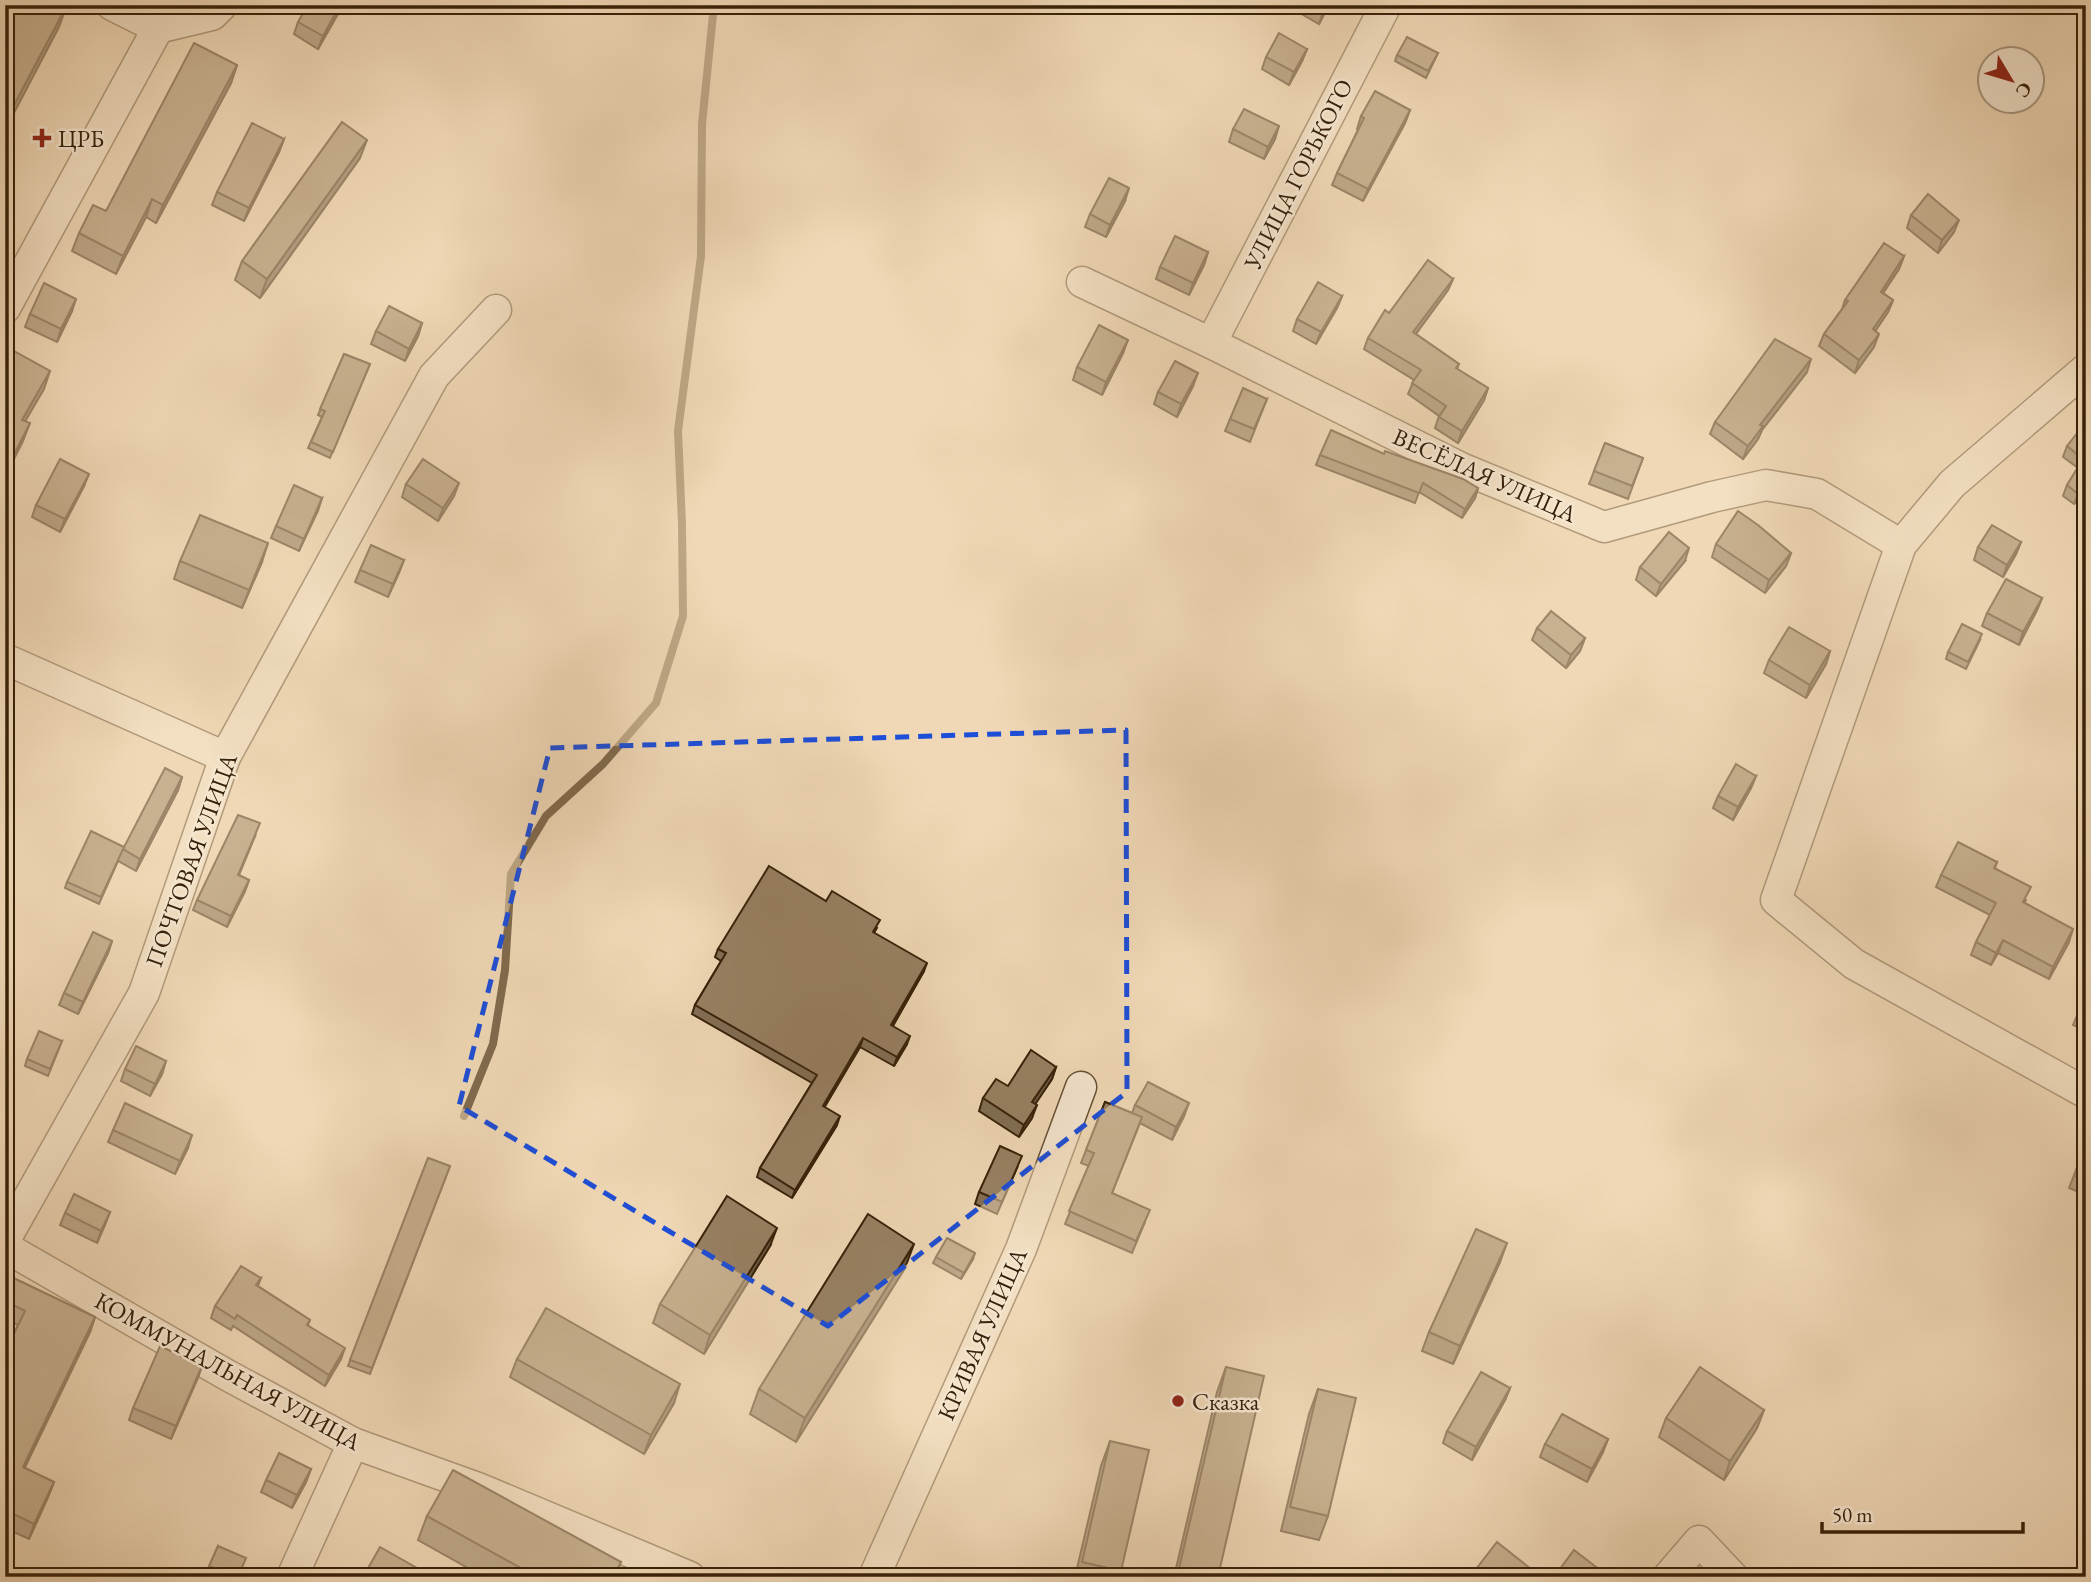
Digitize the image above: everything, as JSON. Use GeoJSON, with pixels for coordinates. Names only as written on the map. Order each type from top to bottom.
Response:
{"type":"FeatureCollection","features":[{"type":"Feature","properties":{"kind":"street"},"geometry":{"type":"LineString","coordinates":[[112,5],[158,28],[212,15],[222,5]]}},
{"type":"Feature","properties":{"kind":"street","name":"УЛИЦА ГОРЬКОГО"},"geometry":{"type":"LineString","coordinates":[[1211,343],[1386,5]]}},
{"type":"Feature","properties":{"kind":"street"},"geometry":{"type":"LineString","coordinates":[[5,308],[158,28]]}},
{"type":"Feature","properties":{"kind":"street","name":"ВЕСЁЛАЯ УЛИЦА"},"geometry":{"type":"LineString","coordinates":[[1082,282],[1461,468],[1604,527],[1766,485],[1817,494],[1901,545]]}},
{"type":"Feature","properties":{"kind":"street","name":"ПОЧТОВАЯ УЛИЦА"},"geometry":{"type":"LineString","coordinates":[[5,1241],[144,993],[225,757],[434,376],[496,310]]}},
{"type":"Feature","properties":{"kind":"street"},"geometry":{"type":"LineString","coordinates":[[2086,369],[1952,484],[1901,545],[1776,900],[1854,964],[2086,1093]]}},
{"type":"Feature","properties":{"kind":"street"},"geometry":{"type":"LineString","coordinates":[[5,659],[225,757]]}},
{"type":"Feature","properties":{"kind":"street","name":"КРИВАЯ УЛИЦА"},"geometry":{"type":"LineString","coordinates":[[874,1577],[1021,1249],[1081,1087]]}},
{"type":"Feature","properties":{"kind":"street","name":"КОММУНАЛЬНАЯ УЛИЦА"},"geometry":{"type":"LineString","coordinates":[[5,1247],[227,1375],[353,1443],[478,1488],[690,1577]]}},
{"type":"Feature","properties":{"kind":"street"},"geometry":{"type":"LineString","coordinates":[[292,1577],[353,1443]]}},
{"type":"Feature","properties":{"kind":"street"},"geometry":{"type":"LineString","coordinates":[[1668,1577],[1699,1541],[1733,1577]]}},
{"type":"Feature","properties":{"kind":"highlighted area"},"geometry":{"type":"Polygon","coordinates":[[[1126,730],[1127,1092],[828,1326],[459,1106],[550,748],[1126,730]]]}},
{"type":"Feature","properties":{"kind":"building"},"geometry":{"type":"Polygon","coordinates":[[[5,5],[67,5],[5,122],[5,5]]]}},
{"type":"Feature","properties":{"kind":"building"},"geometry":{"type":"Polygon","coordinates":[[[308,5],[340,5],[323,36],[298,22],[308,5]]]}},
{"type":"Feature","properties":{"kind":"building"},"geometry":{"type":"Polygon","coordinates":[[[1312,5],[1327,5],[1323,12],[1312,5]]]}},
{"type":"Feature","properties":{"kind":"building"},"geometry":{"type":"Polygon","coordinates":[[[1279,33],[1307,49],[1294,72],[1266,57],[1279,33]]]}},
{"type":"Feature","properties":{"kind":"building"},"geometry":{"type":"Polygon","coordinates":[[[1407,37],[1438,53],[1428,71],[1397,55],[1407,37]]]}},
{"type":"Feature","properties":{"kind":"building"},"geometry":{"type":"Polygon","coordinates":[[[194,43],[237,65],[163,205],[152,199],[123,256],[79,233],[93,205],[106,211],[194,43]]]}},
{"type":"Feature","properties":{"kind":"building"},"geometry":{"type":"Polygon","coordinates":[[[1375,91],[1410,110],[1368,189],[1337,173],[1364,118],[1361,116],[1375,91]]]}},
{"type":"Feature","properties":{"kind":"building"},"geometry":{"type":"Polygon","coordinates":[[[1244,109],[1279,126],[1268,147],[1233,129],[1244,109]]]}},
{"type":"Feature","properties":{"kind":"building"},"geometry":{"type":"Polygon","coordinates":[[[342,122],[367,140],[267,279],[242,261],[342,122]]]}},
{"type":"Feature","properties":{"kind":"building"},"geometry":{"type":"Polygon","coordinates":[[[252,123],[284,139],[249,208],[217,192],[252,123]]]}},
{"type":"Feature","properties":{"kind":"building"},"geometry":{"type":"Polygon","coordinates":[[[1109,178],[1129,188],[1110,225],[1090,214],[1109,178]]]}},
{"type":"Feature","properties":{"kind":"building"},"geometry":{"type":"Polygon","coordinates":[[[1928,194],[1959,220],[1942,240],[1911,215],[1928,194]]]}},
{"type":"Feature","properties":{"kind":"building"},"geometry":{"type":"Polygon","coordinates":[[[1175,236],[1208,252],[1193,283],[1160,267],[1175,236]]]}},
{"type":"Feature","properties":{"kind":"building"},"geometry":{"type":"Polygon","coordinates":[[[1884,243],[1904,256],[1881,292],[1893,300],[1873,329],[1879,334],[1859,360],[1824,334],[1884,243]]]}},
{"type":"Feature","properties":{"kind":"building"},"geometry":{"type":"Polygon","coordinates":[[[1428,260],[1453,279],[1413,332],[1459,364],[1456,368],[1488,388],[1462,431],[1439,417],[1446,406],[1412,383],[1421,370],[1368,338],[1385,310],[1389,313],[1428,260]]]}},
{"type":"Feature","properties":{"kind":"building"},"geometry":{"type":"Polygon","coordinates":[[[1318,282],[1342,296],[1321,332],[1297,319],[1318,282]]]}},
{"type":"Feature","properties":{"kind":"building"},"geometry":{"type":"Polygon","coordinates":[[[44,283],[76,299],[61,329],[30,314],[44,283]]]}},
{"type":"Feature","properties":{"kind":"building"},"geometry":{"type":"Polygon","coordinates":[[[389,306],[422,323],[409,349],[376,331],[389,306]]]}},
{"type":"Feature","properties":{"kind":"building"},"geometry":{"type":"Polygon","coordinates":[[[1099,325],[1128,340],[1106,382],[1077,367],[1099,325]]]}},
{"type":"Feature","properties":{"kind":"building"},"geometry":{"type":"Polygon","coordinates":[[[1775,339],[1811,359],[1760,425],[1763,426],[1748,446],[1715,422],[1775,339]]]}},
{"type":"Feature","properties":{"kind":"building"},"geometry":{"type":"Polygon","coordinates":[[[14,351],[50,371],[22,420],[30,423],[5,472],[5,367],[14,351]]]}},
{"type":"Feature","properties":{"kind":"building"},"geometry":{"type":"Polygon","coordinates":[[[344,354],[370,364],[333,452],[311,442],[325,411],[320,409],[344,354]]]}},
{"type":"Feature","properties":{"kind":"building"},"geometry":{"type":"Polygon","coordinates":[[[1175,361],[1198,373],[1181,404],[1158,392],[1175,361]]]}},
{"type":"Feature","properties":{"kind":"building"},"geometry":{"type":"Polygon","coordinates":[[[1243,388],[1267,399],[1254,429],[1230,419],[1243,388]]]}},
{"type":"Feature","properties":{"kind":"building"},"geometry":{"type":"Polygon","coordinates":[[[2082,427],[2086,430],[2086,484],[2078,494],[2067,485],[2083,459],[2067,446],[2082,427]]]}},
{"type":"Feature","properties":{"kind":"building"},"geometry":{"type":"Polygon","coordinates":[[[1331,430],[1384,454],[1385,451],[1463,479],[1478,488],[1465,509],[1423,483],[1419,493],[1320,455],[1331,430]]]}},
{"type":"Feature","properties":{"kind":"building"},"geometry":{"type":"Polygon","coordinates":[[[1605,443],[1643,458],[1632,486],[1594,471],[1605,443]]]}},
{"type":"Feature","properties":{"kind":"building"},"geometry":{"type":"Polygon","coordinates":[[[60,459],[89,474],[65,519],[36,505],[60,459]]]}},
{"type":"Feature","properties":{"kind":"building"},"geometry":{"type":"Polygon","coordinates":[[[423,459],[459,483],[443,508],[406,484],[423,459]]]}},
{"type":"Feature","properties":{"kind":"building"},"geometry":{"type":"Polygon","coordinates":[[[294,485],[322,498],[304,539],[276,526],[294,485]]]}},
{"type":"Feature","properties":{"kind":"building"},"geometry":{"type":"Polygon","coordinates":[[[1738,511],[1791,553],[1769,580],[1716,544],[1738,511]]]}},
{"type":"Feature","properties":{"kind":"building"},"geometry":{"type":"Polygon","coordinates":[[[200,515],[268,543],[249,590],[180,561],[200,515]]]}},
{"type":"Feature","properties":{"kind":"building"},"geometry":{"type":"Polygon","coordinates":[[[1992,525],[2021,542],[2007,565],[1978,547],[1992,525]]]}},
{"type":"Feature","properties":{"kind":"building"},"geometry":{"type":"Polygon","coordinates":[[[1669,532],[1689,548],[1661,584],[1640,567],[1669,532]]]}},
{"type":"Feature","properties":{"kind":"building"},"geometry":{"type":"Polygon","coordinates":[[[371,545],[404,560],[393,584],[360,570],[371,545]]]}},
{"type":"Feature","properties":{"kind":"building"},"geometry":{"type":"Polygon","coordinates":[[[2006,579],[2042,598],[2023,632],[1987,613],[2006,579]]]}},
{"type":"Feature","properties":{"kind":"building"},"geometry":{"type":"Polygon","coordinates":[[[1551,611],[1585,638],[1571,655],[1537,628],[1551,611]]]}},
{"type":"Feature","properties":{"kind":"building"},"geometry":{"type":"Polygon","coordinates":[[[1962,624],[1982,634],[1968,662],[1948,652],[1962,624]]]}},
{"type":"Feature","properties":{"kind":"building"},"geometry":{"type":"Polygon","coordinates":[[[1789,627],[1830,651],[1810,685],[1769,660],[1789,627]]]}},
{"type":"Feature","properties":{"kind":"building"},"geometry":{"type":"Polygon","coordinates":[[[1736,764],[1756,776],[1738,807],[1718,796],[1736,764]]]}},
{"type":"Feature","properties":{"kind":"building"},"geometry":{"type":"Polygon","coordinates":[[[165,768],[182,777],[140,859],[123,849],[165,768]]]}},
{"type":"Feature","properties":{"kind":"building"},"geometry":{"type":"Polygon","coordinates":[[[238,815],[260,823],[238,875],[249,880],[231,916],[197,900],[238,815]]]}},
{"type":"Feature","properties":{"kind":"building"},"geometry":{"type":"Polygon","coordinates":[[[91,831],[124,847],[101,897],[67,882],[91,831]]]}},
{"type":"Feature","properties":{"kind":"building"},"geometry":{"type":"Polygon","coordinates":[[[1958,842],[1997,862],[1994,868],[2031,887],[2023,902],[2073,929],[2053,967],[2003,940],[1996,953],[1976,942],[1996,903],[1941,875],[1958,842]]]}},
{"type":"Feature","properties":{"kind":"building"},"geometry":{"type":"Polygon","coordinates":[[[769,866],[826,901],[832,891],[880,920],[873,932],[927,963],[891,1025],[910,1036],[897,1057],[863,1038],[823,1106],[840,1116],[795,1190],[760,1168],[817,1075],[695,1005],[726,953],[718,949],[769,866]]]}},
{"type":"Feature","properties":{"kind":"building"},"geometry":{"type":"Polygon","coordinates":[[[93,932],[112,941],[83,1002],[64,993],[93,932]]]}},
{"type":"Feature","properties":{"kind":"building"},"geometry":{"type":"Polygon","coordinates":[[[39,1031],[62,1041],[50,1069],[27,1059],[39,1031]]]}},
{"type":"Feature","properties":{"kind":"building"},"geometry":{"type":"Polygon","coordinates":[[[136,1046],[166,1061],[155,1084],[125,1069],[136,1046]]]}},
{"type":"Feature","properties":{"kind":"building"},"geometry":{"type":"Polygon","coordinates":[[[1031,1050],[1056,1067],[1032,1102],[1037,1105],[1024,1125],[983,1098],[996,1079],[1008,1086],[1031,1050]]]}},
{"type":"Feature","properties":{"kind":"building"},"geometry":{"type":"Polygon","coordinates":[[[1148,1082],[1189,1103],[1176,1127],[1135,1105],[1148,1082]]]}},
{"type":"Feature","properties":{"kind":"building"},"geometry":{"type":"Polygon","coordinates":[[[1105,1102],[1142,1117],[1112,1193],[1150,1210],[1136,1241],[1069,1211],[1094,1153],[1086,1150],[1105,1102]]]}},
{"type":"Feature","properties":{"kind":"building"},"geometry":{"type":"Polygon","coordinates":[[[125,1103],[192,1135],[180,1161],[113,1130],[125,1103]]]}},
{"type":"Feature","properties":{"kind":"building"},"geometry":{"type":"Polygon","coordinates":[[[2086,1145],[2086,1180],[2074,1176],[2086,1145]]]}},
{"type":"Feature","properties":{"kind":"building"},"geometry":{"type":"Polygon","coordinates":[[[1000,1146],[1022,1156],[1002,1202],[979,1192],[1000,1146]]]}},
{"type":"Feature","properties":{"kind":"building"},"geometry":{"type":"Polygon","coordinates":[[[428,1158],[450,1166],[372,1368],[350,1360],[428,1158]]]}},
{"type":"Feature","properties":{"kind":"building"},"geometry":{"type":"Polygon","coordinates":[[[74,1194],[110,1212],[101,1231],[65,1213],[74,1194]]]}},
{"type":"Feature","properties":{"kind":"building"},"geometry":{"type":"Polygon","coordinates":[[[727,1196],[777,1228],[710,1335],[660,1304],[727,1196]]]}},
{"type":"Feature","properties":{"kind":"building"},"geometry":{"type":"Polygon","coordinates":[[[868,1214],[914,1244],[805,1418],[759,1389],[868,1214]]]}},
{"type":"Feature","properties":{"kind":"building"},"geometry":{"type":"Polygon","coordinates":[[[1476,1229],[1507,1243],[1460,1346],[1429,1332],[1476,1229]]]}},
{"type":"Feature","properties":{"kind":"building"},"geometry":{"type":"Polygon","coordinates":[[[947,1238],[975,1253],[964,1273],[936,1257],[947,1238]]]}},
{"type":"Feature","properties":{"kind":"building"},"geometry":{"type":"Polygon","coordinates":[[[241,1266],[261,1278],[256,1285],[310,1320],[307,1325],[345,1348],[329,1375],[237,1315],[235,1319],[215,1306],[241,1266]]]}},
{"type":"Feature","properties":{"kind":"building"},"geometry":{"type":"Polygon","coordinates":[[[5,1274],[95,1317],[23,1467],[54,1482],[34,1524],[5,1510],[5,1352],[25,1311],[5,1301],[5,1274]]]}},
{"type":"Feature","properties":{"kind":"building"},"geometry":{"type":"Polygon","coordinates":[[[546,1308],[680,1384],[651,1435],[517,1359],[546,1308]]]}},
{"type":"Feature","properties":{"kind":"building"},"geometry":{"type":"Polygon","coordinates":[[[160,1346],[202,1366],[176,1426],[133,1408],[160,1346]]]}},
{"type":"Feature","properties":{"kind":"building"},"geometry":{"type":"Polygon","coordinates":[[[1226,1367],[1264,1376],[1218,1577],[1177,1577],[1226,1367]]]}},
{"type":"Feature","properties":{"kind":"building"},"geometry":{"type":"Polygon","coordinates":[[[1700,1367],[1764,1410],[1730,1461],[1666,1418],[1700,1367]]]}},
{"type":"Feature","properties":{"kind":"building"},"geometry":{"type":"Polygon","coordinates":[[[1481,1372],[1510,1388],[1476,1447],[1447,1431],[1481,1372]]]}},
{"type":"Feature","properties":{"kind":"building"},"geometry":{"type":"Polygon","coordinates":[[[1318,1389],[1356,1398],[1328,1516],[1290,1507],[1318,1389]]]}},
{"type":"Feature","properties":{"kind":"building"},"geometry":{"type":"Polygon","coordinates":[[[1562,1414],[1608,1439],[1592,1469],[1545,1444],[1562,1414]]]}},
{"type":"Feature","properties":{"kind":"building"},"geometry":{"type":"Polygon","coordinates":[[[1110,1441],[1149,1450],[1121,1571],[1082,1562],[1110,1441]]]}},
{"type":"Feature","properties":{"kind":"building"},"geometry":{"type":"Polygon","coordinates":[[[279,1453],[311,1469],[297,1495],[266,1480],[279,1453]]]}},
{"type":"Feature","properties":{"kind":"building"},"geometry":{"type":"Polygon","coordinates":[[[453,1470],[621,1562],[613,1577],[537,1577],[427,1516],[453,1470]]]}},
{"type":"Feature","properties":{"kind":"building"},"geometry":{"type":"Polygon","coordinates":[[[1497,1542],[1541,1577],[1479,1577],[1473,1573],[1497,1542]]]}},
{"type":"Feature","properties":{"kind":"building"},"geometry":{"type":"Polygon","coordinates":[[[218,1546],[246,1558],[238,1577],[209,1566],[218,1546]]]}},
{"type":"Feature","properties":{"kind":"building"},"geometry":{"type":"Polygon","coordinates":[[[380,1547],[431,1576],[363,1577],[380,1547]]]}},
{"type":"Feature","properties":{"kind":"building"},"geometry":{"type":"Polygon","coordinates":[[[1574,1550],[1609,1577],[1554,1577],[1574,1550]]]}},
{"type":"Feature","properties":{"kind":"building"},"geometry":{"type":"Polygon","coordinates":[[[1918,1572],[1946,1572],[1947,1577],[1918,1577],[1918,1572]]]}},
{"type":"Feature","properties":{"kind":"waterway"},"geometry":{"type":"LineString","coordinates":[[464,1116],[493,1044],[505,970],[511,874],[546,816],[603,764],[656,703],[683,616],[678,431],[701,256],[702,124],[714,5]]}},
{"type":"Feature","properties":{"kind":"place","name":"ЦРБ"},"geometry":{"type":"Point","coordinates":[42,138]}},
{"type":"Feature","properties":{"kind":"place","name":"Сказка"},"geometry":{"type":"Point","coordinates":[1178,1401]}}]}
